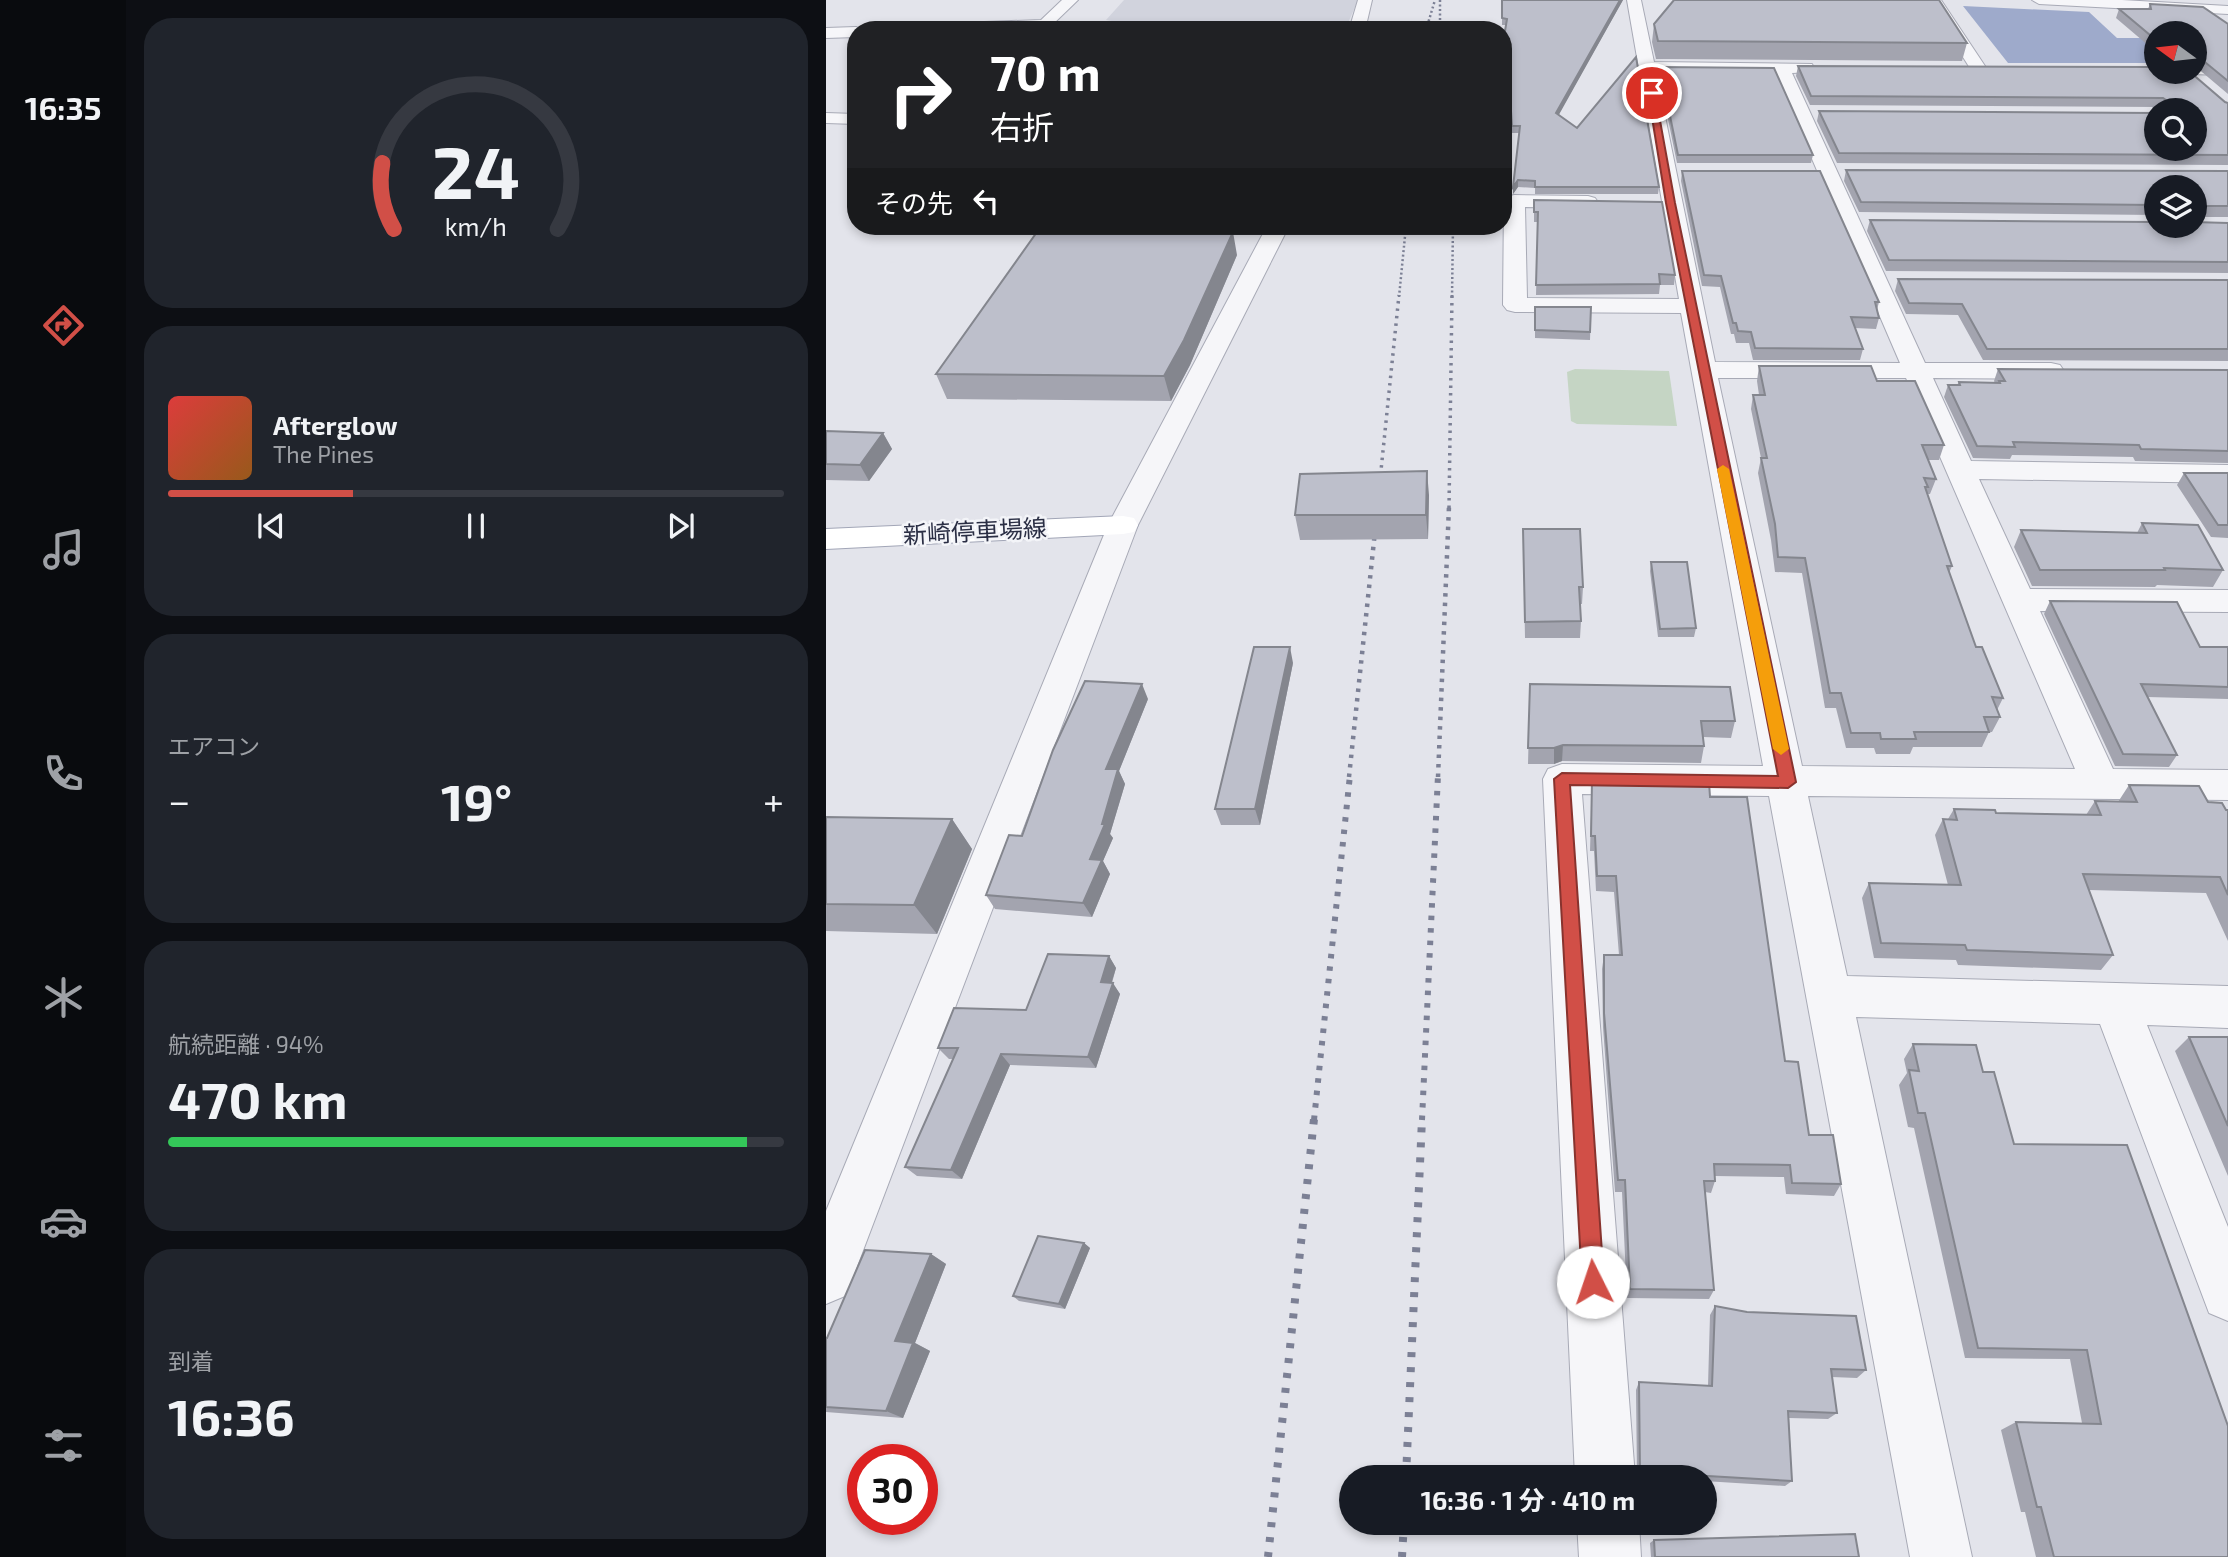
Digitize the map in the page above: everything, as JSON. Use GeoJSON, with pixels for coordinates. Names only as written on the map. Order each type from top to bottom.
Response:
{"type":"FeatureCollection","features":[{"type":"Feature","properties":{"kind":"main road","name":"新崎停車場線"},"geometry":{"type":"LineString","coordinates":[[826,539],[1124,525]]}},
{"type":"Feature","properties":{"kind":"street"},"geometry":{"type":"LineString","coordinates":[[1049,21],[1071,0]]}},
{"type":"Feature","properties":{"kind":"street"},"geometry":{"type":"LineString","coordinates":[[1359,21],[1365,0]]}},
{"type":"Feature","properties":{"kind":"street"},"geometry":{"type":"LineString","coordinates":[[1634,0],[1647,67],[1673,172],[1670,203],[1941,1557]]}},
{"type":"Feature","properties":{"kind":"street"},"geometry":{"type":"LineString","coordinates":[[1934,0],[1986,69],[1953,69]]}},
{"type":"Feature","properties":{"kind":"street"},"geometry":{"type":"LineString","coordinates":[[2039,0],[2226,11]]}},
{"type":"Feature","properties":{"kind":"street"},"geometry":{"type":"LineString","coordinates":[[826,33],[847,32]]}},
{"type":"Feature","properties":{"kind":"street"},"geometry":{"type":"LineString","coordinates":[[1647,67],[1821,68]]}},
{"type":"Feature","properties":{"kind":"street"},"geometry":{"type":"LineString","coordinates":[[1781,68],[1808,113],[1815,173],[1889,281],[1916,370],[2101,785]]}},
{"type":"Feature","properties":{"kind":"street"},"geometry":{"type":"LineString","coordinates":[[2207,70],[2228,70]]}},
{"type":"Feature","properties":{"kind":"street"},"geometry":{"type":"LineString","coordinates":[[2202,84],[2208,89]]}},
{"type":"Feature","properties":{"kind":"street"},"geometry":{"type":"LineString","coordinates":[[826,118],[847,119]]}},
{"type":"Feature","properties":{"kind":"street"},"geometry":{"type":"LineString","coordinates":[[1815,173],[1856,173]]}},
{"type":"Feature","properties":{"kind":"street"},"geometry":{"type":"LineString","coordinates":[[1605,202],[1514,201],[1515,305],[1691,306]]}},
{"type":"Feature","properties":{"kind":"street"},"geometry":{"type":"LineString","coordinates":[[1644,203],[1670,203]]}},
{"type":"Feature","properties":{"kind":"street"},"geometry":{"type":"LineString","coordinates":[[1850,221],[1878,222]]}},
{"type":"Feature","properties":{"kind":"street"},"geometry":{"type":"LineString","coordinates":[[826,1277],[1124,525],[1273,235]]}},
{"type":"Feature","properties":{"kind":"street"},"geometry":{"type":"LineString","coordinates":[[1703,370],[2079,370]]}},
{"type":"Feature","properties":{"kind":"street"},"geometry":{"type":"LineString","coordinates":[[1960,470],[2228,474]]}},
{"type":"Feature","properties":{"kind":"street"},"geometry":{"type":"LineString","coordinates":[[2018,600],[2228,601]]}},
{"type":"Feature","properties":{"kind":"street"},"geometry":{"type":"LineString","coordinates":[[1604,1465],[1562,779],[2228,785]]}},
{"type":"Feature","properties":{"kind":"street"},"geometry":{"type":"LineString","coordinates":[[1829,996],[2228,1007]]}},
{"type":"Feature","properties":{"kind":"street"},"geometry":{"type":"LineString","coordinates":[[2116,1005],[2228,1294]]}},
{"type":"Feature","properties":{"kind":"street"},"geometry":{"type":"LineString","coordinates":[[1609,1535],[1610,1557]]}},
{"type":"Feature","properties":{"kind":"shaded area"},"geometry":{"type":"Polygon","coordinates":[[[1124,0],[1358,0],[1349,21],[1106,20],[1124,0]]]}},
{"type":"Feature","properties":{"kind":"green space"},"geometry":{"type":"Polygon","coordinates":[[[1575,369],[1669,371],[1677,426],[1577,424],[1571,421],[1567,372],[1575,369]]]}},
{"type":"Feature","properties":{"kind":"water"},"geometry":{"type":"Polygon","coordinates":[[[1963,6],[2089,12],[2117,38],[2144,38],[2144,63],[2008,63],[1963,6]]]}},
{"type":"Feature","properties":{"kind":"building"},"geometry":{"type":"Polygon","coordinates":[[[1502,0],[1620,0],[1556,113],[1577,128],[1636,57],[1659,187],[1535,187],[1535,181],[1518,180],[1513,187],[1520,126],[1512,126],[1512,21],[1502,18],[1502,0]]]}},
{"type":"Feature","properties":{"kind":"building"},"geometry":{"type":"Polygon","coordinates":[[[1674,0],[1939,0],[1967,43],[1658,41],[1654,24],[1674,0]]]}},
{"type":"Feature","properties":{"kind":"building"},"geometry":{"type":"Polygon","coordinates":[[[2150,4],[2203,7],[2228,24],[2228,81],[2207,64],[2207,21],[2144,21],[2144,30],[2119,9],[2151,9],[2150,4]]]}},
{"type":"Feature","properties":{"kind":"building"},"geometry":{"type":"Polygon","coordinates":[[[1798,66],[2144,67],[2144,84],[2204,84],[2228,103],[2228,155],[2207,155],[2207,98],[1811,96],[1798,66]]]}},
{"type":"Feature","properties":{"kind":"building"},"geometry":{"type":"Polygon","coordinates":[[[1660,67],[1774,68],[1813,155],[1678,155],[1660,67]]]}},
{"type":"Feature","properties":{"kind":"building"},"geometry":{"type":"Polygon","coordinates":[[[1819,111],[2144,113],[2144,155],[1839,153],[1819,111]]]}},
{"type":"Feature","properties":{"kind":"building"},"geometry":{"type":"Polygon","coordinates":[[[1846,170],[2228,171],[2228,206],[2207,206],[2207,175],[2144,175],[2144,205],[1861,202],[1846,170]]]}},
{"type":"Feature","properties":{"kind":"building"},"geometry":{"type":"Polygon","coordinates":[[[1682,171],[1820,171],[1879,302],[1875,302],[1879,318],[1851,317],[1863,349],[1755,348],[1751,332],[1738,331],[1736,323],[1733,323],[1721,276],[1704,275],[1682,171]]]}},
{"type":"Feature","properties":{"kind":"building"},"geometry":{"type":"Polygon","coordinates":[[[1534,200],[1662,202],[1675,275],[1659,274],[1660,284],[1536,285],[1538,212],[1534,212],[1534,200]]]}},
{"type":"Feature","properties":{"kind":"building"},"geometry":{"type":"Polygon","coordinates":[[[1870,220],[2144,222],[2144,238],[2207,238],[2207,222],[2228,223],[2228,262],[1889,260],[1870,220]]]}},
{"type":"Feature","properties":{"kind":"building"},"geometry":{"type":"Polygon","coordinates":[[[1035,235],[1232,235],[1184,340],[1164,376],[936,374],[1035,235]]]}},
{"type":"Feature","properties":{"kind":"building"},"geometry":{"type":"Polygon","coordinates":[[[1898,279],[2228,280],[2228,349],[1987,349],[1962,304],[1909,303],[1898,279]]]}},
{"type":"Feature","properties":{"kind":"building"},"geometry":{"type":"Polygon","coordinates":[[[1535,307],[1591,307],[1590,332],[1535,330],[1535,307]]]}},
{"type":"Feature","properties":{"kind":"building"},"geometry":{"type":"Polygon","coordinates":[[[1759,366],[1871,366],[1877,381],[1915,381],[1944,445],[1922,445],[1936,479],[1924,478],[1928,487],[1925,487],[1952,566],[1947,566],[1976,647],[1982,647],[2003,698],[1992,697],[2000,717],[1984,717],[1989,732],[1914,732],[1916,739],[1881,739],[1880,733],[1851,733],[1841,693],[1830,693],[1805,558],[1778,557],[1775,524],[1761,458],[1767,458],[1753,395],[1765,395],[1759,366]]]}},
{"type":"Feature","properties":{"kind":"building"},"geometry":{"type":"Polygon","coordinates":[[[1998,369],[2228,370],[2228,451],[2141,449],[2139,445],[2013,442],[2015,447],[1977,446],[1948,385],[1960,385],[1959,382],[2000,383],[1999,381],[2005,381],[1998,369]]]}},
{"type":"Feature","properties":{"kind":"building"},"geometry":{"type":"Polygon","coordinates":[[[826,431],[883,433],[860,465],[826,464],[826,431]]]}},
{"type":"Feature","properties":{"kind":"building"},"geometry":{"type":"Polygon","coordinates":[[[1427,471],[1426,515],[1295,515],[1300,474],[1427,471]]]}},
{"type":"Feature","properties":{"kind":"building"},"geometry":{"type":"Polygon","coordinates":[[[2184,473],[2228,473],[2228,525],[2218,525],[2184,473]]]}},
{"type":"Feature","properties":{"kind":"building"},"geometry":{"type":"Polygon","coordinates":[[[2142,523],[2198,525],[2223,570],[2040,570],[2021,530],[2147,533],[2142,523]]]}},
{"type":"Feature","properties":{"kind":"building"},"geometry":{"type":"Polygon","coordinates":[[[1523,529],[1580,529],[1583,587],[1579,587],[1581,621],[1525,622],[1523,529]]]}},
{"type":"Feature","properties":{"kind":"building"},"geometry":{"type":"Polygon","coordinates":[[[1651,562],[1687,562],[1696,628],[1660,629],[1651,562]]]}},
{"type":"Feature","properties":{"kind":"building"},"geometry":{"type":"Polygon","coordinates":[[[2050,601],[2177,602],[2200,647],[2228,647],[2228,687],[2141,684],[2177,755],[2123,754],[2050,601]]]}},
{"type":"Feature","properties":{"kind":"building"},"geometry":{"type":"Polygon","coordinates":[[[1254,647],[1290,647],[1255,809],[1215,809],[1254,647]]]}},
{"type":"Feature","properties":{"kind":"building"},"geometry":{"type":"Polygon","coordinates":[[[1085,681],[1142,684],[1106,769],[1118,769],[1102,824],[1105,824],[1090,859],[1102,860],[1083,903],[986,895],[1009,835],[1022,836],[1053,750],[1085,681]]]}},
{"type":"Feature","properties":{"kind":"building"},"geometry":{"type":"Polygon","coordinates":[[[1530,684],[1730,687],[1735,721],[1701,721],[1704,746],[1563,745],[1554,748],[1528,748],[1530,684]]]}},
{"type":"Feature","properties":{"kind":"building"},"geometry":{"type":"Polygon","coordinates":[[[1592,781],[1709,782],[1710,797],[1747,797],[1785,1061],[1798,1062],[1809,1135],[1833,1135],[1841,1184],[1792,1183],[1790,1165],[1714,1164],[1715,1181],[1704,1181],[1714,1290],[1630,1289],[1625,1180],[1618,1180],[1604,1013],[1604,955],[1622,955],[1616,876],[1597,876],[1595,836],[1591,836],[1592,781]]]}},
{"type":"Feature","properties":{"kind":"building"},"geometry":{"type":"Polygon","coordinates":[[[2129,785],[2199,786],[2208,802],[2222,803],[2228,810],[2228,895],[2220,877],[2083,874],[2113,955],[1967,950],[1965,945],[1881,943],[1869,883],[1961,885],[1943,819],[1957,820],[1954,809],[1995,810],[1996,813],[2101,815],[2095,801],[2137,802],[2129,785]]]}},
{"type":"Feature","properties":{"kind":"building"},"geometry":{"type":"Polygon","coordinates":[[[826,817],[952,819],[914,905],[826,904],[826,817]]]}},
{"type":"Feature","properties":{"kind":"building"},"geometry":{"type":"Polygon","coordinates":[[[1048,954],[1109,956],[1101,982],[1113,983],[1088,1057],[1001,1054],[951,1170],[905,1167],[958,1048],[938,1048],[954,1008],[1026,1010],[1048,954]]]}},
{"type":"Feature","properties":{"kind":"building"},"geometry":{"type":"Polygon","coordinates":[[[2189,1037],[2228,1037],[2228,1126],[2189,1037]]]}},
{"type":"Feature","properties":{"kind":"building"},"geometry":{"type":"Polygon","coordinates":[[[1913,1044],[1976,1045],[1983,1072],[1994,1072],[2014,1144],[2127,1145],[2228,1426],[2228,1557],[2054,1557],[2041,1507],[2037,1507],[2016,1422],[2101,1424],[2087,1350],[1978,1348],[1925,1113],[1918,1113],[1909,1070],[1919,1071],[1913,1044]]]}},
{"type":"Feature","properties":{"kind":"building"},"geometry":{"type":"Polygon","coordinates":[[[1038,1236],[1084,1243],[1059,1304],[1013,1296],[1038,1236]]]}},
{"type":"Feature","properties":{"kind":"building"},"geometry":{"type":"Polygon","coordinates":[[[865,1250],[931,1254],[895,1341],[913,1343],[886,1411],[826,1407],[826,1338],[865,1250]]]}},
{"type":"Feature","properties":{"kind":"building"},"geometry":{"type":"Polygon","coordinates":[[[1715,1306],[1747,1312],[1856,1316],[1866,1370],[1831,1369],[1837,1413],[1788,1411],[1792,1481],[1717,1477],[1717,1465],[1640,1465],[1639,1382],[1712,1386],[1715,1306]]]}},
{"type":"Feature","properties":{"kind":"building"},"geometry":{"type":"Polygon","coordinates":[[[1855,1534],[1859,1557],[1655,1557],[1654,1540],[1855,1534]]]}},
{"type":"Feature","properties":{"kind":"railway"},"geometry":{"type":"LineString","coordinates":[[1429,21],[1435,0]]}},
{"type":"Feature","properties":{"kind":"railway"},"geometry":{"type":"LineString","coordinates":[[1440,0],[1440,21]]}},
{"type":"Feature","properties":{"kind":"railway"},"geometry":{"type":"LineString","coordinates":[[1399,297],[1405,235]]}},
{"type":"Feature","properties":{"kind":"railway"},"geometry":{"type":"LineString","coordinates":[[1452,297],[1453,235]]}},
{"type":"Feature","properties":{"kind":"railway"},"geometry":{"type":"LineString","coordinates":[[1379,490],[1399,295]]}},
{"type":"Feature","properties":{"kind":"railway"},"geometry":{"type":"LineString","coordinates":[[1449,508],[1452,295]]}},
{"type":"Feature","properties":{"kind":"railway"},"geometry":{"type":"LineString","coordinates":[[1438,777],[1449,506]]}},
{"type":"Feature","properties":{"kind":"railway"},"geometry":{"type":"LineString","coordinates":[[1349,777],[1376,522]]}},
{"type":"Feature","properties":{"kind":"railway"},"geometry":{"type":"LineString","coordinates":[[1314,1120],[1350,775]]}},
{"type":"Feature","properties":{"kind":"railway"},"geometry":{"type":"LineString","coordinates":[[1422,1120],[1438,775]]}},
{"type":"Feature","properties":{"kind":"railway"},"geometry":{"type":"LineString","coordinates":[[1268,1557],[1314,1119]]}},
{"type":"Feature","properties":{"kind":"railway"},"geometry":{"type":"LineString","coordinates":[[1407,1465],[1422,1119]]}},
{"type":"Feature","properties":{"kind":"railway"},"geometry":{"type":"LineString","coordinates":[[1402,1557],[1403,1535]]}},
{"type":"Feature","properties":{"kind":"slow traffic"},"geometry":{"type":"LineString","coordinates":[[1723,469],[1781,749]]}},
{"type":"Feature","properties":{"kind":"route"},"geometry":{"type":"LineString","coordinates":[[1593,1282],[1562,779],[1788,782],[1670,203],[1652,93]]}}]}
